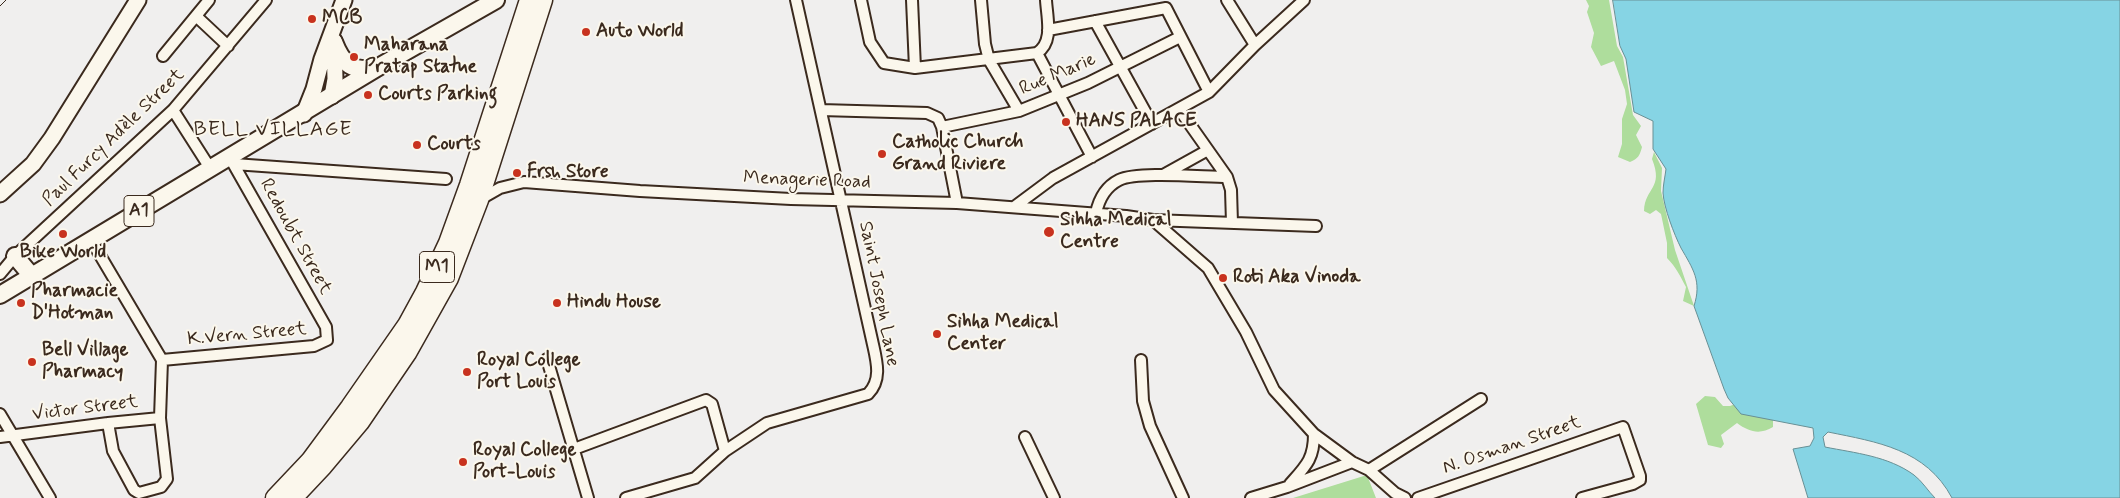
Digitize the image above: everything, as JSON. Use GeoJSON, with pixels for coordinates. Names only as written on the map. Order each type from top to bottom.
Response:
{"type":"FeatureCollection","features":[{"type":"Feature","properties":{"kind":"highway","name":"M1"},"geometry":{"type":"LineString","coordinates":[[275,498],[310,461],[350,407],[407,325],[425,292],[448,243],[463,202],[529,0]]}},
{"type":"Feature","properties":{"kind":"highway","name":"M1"},"geometry":{"type":"LineString","coordinates":[[293,498],[360,422],[406,353],[449,278],[479,200],[543,0]]}},
{"type":"Feature","properties":{"kind":"main road"},"geometry":{"type":"LineString","coordinates":[[0,194],[33,164],[52,138],[138,0]]}},
{"type":"Feature","properties":{"kind":"main road"},"geometry":{"type":"LineString","coordinates":[[304,114],[334,34],[344,0]]}},
{"type":"Feature","properties":{"kind":"main road","name":"A1"},"geometry":{"type":"LineString","coordinates":[[0,295],[210,168],[232,161],[332,96],[496,0]]}},
{"type":"Feature","properties":{"kind":"main road"},"geometry":{"type":"LineString","coordinates":[[334,34],[343,60],[349,66],[363,70],[378,68]]}},
{"type":"Feature","properties":{"kind":"main road"},"geometry":{"type":"LineString","coordinates":[[332,96],[335,79],[334,34]]}},
{"type":"Feature","properties":{"kind":"main road"},"geometry":{"type":"LineString","coordinates":[[15,256],[31,276]]}},
{"type":"Feature","properties":{"kind":"street"},"geometry":{"type":"LineString","coordinates":[[163,56],[209,0]]}},
{"type":"Feature","properties":{"kind":"street","name":"Paul Furcy Adèle Street"},"geometry":{"type":"LineString","coordinates":[[0,274],[15,256],[173,110],[266,0]]}},
{"type":"Feature","properties":{"kind":"street","name":"Saint Joseph Lane"},"geometry":{"type":"LineString","coordinates":[[626,498],[695,478],[725,451],[767,423],[868,394],[875,387],[878,373],[842,200],[796,0]]}},
{"type":"Feature","properties":{"kind":"street"},"geometry":{"type":"LineString","coordinates":[[860,0],[870,42],[884,63],[916,68],[989,60],[1040,51],[1046,44],[1048,30],[1046,0]]}},
{"type":"Feature","properties":{"kind":"street"},"geometry":{"type":"LineString","coordinates":[[912,0],[916,68]]}},
{"type":"Feature","properties":{"kind":"street"},"geometry":{"type":"LineString","coordinates":[[981,0],[985,44],[989,60],[1020,111]]}},
{"type":"Feature","properties":{"kind":"street"},"geometry":{"type":"LineString","coordinates":[[1227,0],[1256,45]]}},
{"type":"Feature","properties":{"kind":"street"},"geometry":{"type":"LineString","coordinates":[[1014,207],[1053,178],[1209,92],[1301,1]]}},
{"type":"Feature","properties":{"kind":"street"},"geometry":{"type":"LineString","coordinates":[[1048,30],[1167,4],[1180,38],[1209,92]]}},
{"type":"Feature","properties":{"kind":"street"},"geometry":{"type":"LineString","coordinates":[[196,16],[228,46]]}},
{"type":"Feature","properties":{"kind":"street"},"geometry":{"type":"LineString","coordinates":[[1095,21],[1152,124]]}},
{"type":"Feature","properties":{"kind":"street","name":"Rue Marie"},"geometry":{"type":"LineString","coordinates":[[942,128],[1020,111],[1059,95],[1180,38]]}},
{"type":"Feature","properties":{"kind":"street"},"geometry":{"type":"LineString","coordinates":[[1040,51],[1059,95],[1092,156]]}},
{"type":"Feature","properties":{"kind":"street"},"geometry":{"type":"LineString","coordinates":[[1179,109],[1227,177],[1231,190],[1232,223]]}},
{"type":"Feature","properties":{"kind":"street"},"geometry":{"type":"LineString","coordinates":[[173,110],[210,168]]}},
{"type":"Feature","properties":{"kind":"street"},"geometry":{"type":"LineString","coordinates":[[821,110],[927,113],[938,118],[942,128],[956,203]]}},
{"type":"Feature","properties":{"kind":"street"},"geometry":{"type":"LineString","coordinates":[[1161,176],[1208,150]]}},
{"type":"Feature","properties":{"kind":"street"},"geometry":{"type":"LineString","coordinates":[[232,161],[446,179]]}},
{"type":"Feature","properties":{"kind":"street","name":"Redoubt Street"},"geometry":{"type":"LineString","coordinates":[[232,161],[326,327],[328,334]]}},
{"type":"Feature","properties":{"kind":"street"},"geometry":{"type":"LineString","coordinates":[[1096,214],[1099,199],[1118,181],[1134,176],[1227,177]]}},
{"type":"Feature","properties":{"kind":"street","name":"Menagerie Road"},"geometry":{"type":"LineString","coordinates":[[479,200],[500,188],[524,182],[640,192],[956,203],[1154,220],[1316,226]]}},
{"type":"Feature","properties":{"kind":"street"},"geometry":{"type":"LineString","coordinates":[[1154,220],[1208,268],[1246,332],[1274,390],[1314,434],[1352,462],[1369,470],[1396,496],[1405,498]]}},
{"type":"Feature","properties":{"kind":"street"},"geometry":{"type":"LineString","coordinates":[[91,240],[162,360],[160,418],[167,479],[161,487],[139,493],[134,490],[112,451],[108,423]]}},
{"type":"Feature","properties":{"kind":"street","name":"K.Vern Street"},"geometry":{"type":"LineString","coordinates":[[162,360],[314,346],[327,340],[328,334]]}},
{"type":"Feature","properties":{"kind":"street"},"geometry":{"type":"LineString","coordinates":[[547,359],[588,498]]}},
{"type":"Feature","properties":{"kind":"street"},"geometry":{"type":"LineString","coordinates":[[1141,360],[1144,401],[1150,426],[1182,498]]}},
{"type":"Feature","properties":{"kind":"street"},"geometry":{"type":"LineString","coordinates":[[1369,470],[1481,399]]}},
{"type":"Feature","properties":{"kind":"street"},"geometry":{"type":"LineString","coordinates":[[574,449],[706,400],[712,404],[725,451]]}},
{"type":"Feature","properties":{"kind":"street"},"geometry":{"type":"LineString","coordinates":[[0,414],[50,498]]}},
{"type":"Feature","properties":{"kind":"street","name":"Victor Street"},"geometry":{"type":"LineString","coordinates":[[0,437],[160,418]]}},
{"type":"Feature","properties":{"kind":"street","name":"N. Osman Street"},"geometry":{"type":"LineString","coordinates":[[1418,498],[1618,427],[1623,427],[1640,480],[1633,484],[1582,498]]}},
{"type":"Feature","properties":{"kind":"street"},"geometry":{"type":"LineString","coordinates":[[1287,486],[1308,465],[1314,450],[1314,434]]}},
{"type":"Feature","properties":{"kind":"street"},"geometry":{"type":"LineString","coordinates":[[1025,437],[1054,498]]}},
{"type":"Feature","properties":{"kind":"street"},"geometry":{"type":"LineString","coordinates":[[1251,498],[1352,462]]}},
{"type":"Feature","properties":{"kind":"green space"},"geometry":{"type":"Polygon","coordinates":[[[1586,0],[1609,0],[1617,46],[1623,57],[1633,115],[1641,126],[1636,135],[1642,147],[1637,158],[1630,162],[1618,157],[1622,144],[1622,119],[1627,104],[1625,90],[1614,61],[1601,66],[1591,47],[1594,33],[1587,12],[1589,6],[1586,0]]]}},
{"type":"Feature","properties":{"kind":"green space"},"geometry":{"type":"Polygon","coordinates":[[[1654,152],[1662,168],[1661,191],[1675,250],[1694,306],[1683,301],[1686,287],[1667,258],[1667,243],[1661,214],[1656,210],[1650,214],[1644,211],[1647,197],[1655,182],[1656,176],[1652,159],[1654,152]]]}},
{"type":"Feature","properties":{"kind":"green space"},"geometry":{"type":"Polygon","coordinates":[[[1705,396],[1715,397],[1723,406],[1730,406],[1751,398],[1773,413],[1773,427],[1759,432],[1746,429],[1737,423],[1721,435],[1724,444],[1721,448],[1708,445],[1696,404],[1705,396]]]}},
{"type":"Feature","properties":{"kind":"green space"},"geometry":{"type":"Polygon","coordinates":[[[1367,475],[1376,498],[1293,498],[1367,475]]]}},
{"type":"Feature","properties":{"kind":"water"},"geometry":{"type":"Polygon","coordinates":[[[1613,0],[2120,0],[2120,498],[1952,498],[1929,468],[1899,450],[1882,444],[1828,432],[1823,437],[1825,447],[1871,456],[1893,463],[1920,480],[1935,498],[1808,498],[1793,449],[1810,446],[1814,438],[1813,428],[1741,414],[1728,398],[1724,389],[1694,306],[1697,282],[1675,236],[1665,206],[1663,193],[1666,169],[1653,149],[1653,121],[1634,112],[1626,59],[1620,46],[1613,0]]]}},
{"type":"Feature","properties":{"kind":"tram line"},"geometry":{"type":"LineString","coordinates":[[0,6],[6,0]]}},
{"type":"Feature","properties":{"kind":"place","name":"MCB"},"geometry":{"type":"Point","coordinates":[312,19]}},
{"type":"Feature","properties":{"kind":"place","name":"Auto World"},"geometry":{"type":"Point","coordinates":[586,32]}},
{"type":"Feature","properties":{"kind":"place","name":"Maharana Pratap Statue"},"geometry":{"type":"Point","coordinates":[354,57]}},
{"type":"Feature","properties":{"kind":"place","name":"Courts Parking"},"geometry":{"type":"Point","coordinates":[368,95]}},
{"type":"Feature","properties":{"kind":"place","name":"HANS PALACE"},"geometry":{"type":"Point","coordinates":[1066,122]}},
{"type":"Feature","properties":{"kind":"place","name":"Courts"},"geometry":{"type":"Point","coordinates":[417,145]}},
{"type":"Feature","properties":{"kind":"place","name":"Catholic Church Grand Riviere"},"geometry":{"type":"Point","coordinates":[882,154]}},
{"type":"Feature","properties":{"kind":"place","name":"Frsh Store"},"geometry":{"type":"Point","coordinates":[517,173]}},
{"type":"Feature","properties":{"kind":"place","name":"Sihha Medical Centre"},"geometry":{"type":"Point","coordinates":[1049,232]}},
{"type":"Feature","properties":{"kind":"place","name":"Bike World"},"geometry":{"type":"Point","coordinates":[63,234]}},
{"type":"Feature","properties":{"kind":"place","name":"Roti Aka Vinoda"},"geometry":{"type":"Point","coordinates":[1223,278]}},
{"type":"Feature","properties":{"kind":"place","name":"Pharmacie D'Hotman"},"geometry":{"type":"Point","coordinates":[21,303]}},
{"type":"Feature","properties":{"kind":"place","name":"Hindu House"},"geometry":{"type":"Point","coordinates":[557,303]}},
{"type":"Feature","properties":{"kind":"place","name":"Sihha Medical Center"},"geometry":{"type":"Point","coordinates":[937,334]}},
{"type":"Feature","properties":{"kind":"place","name":"Bell Village Pharmacy"},"geometry":{"type":"Point","coordinates":[32,362]}},
{"type":"Feature","properties":{"kind":"place","name":"Royal College Port Louis"},"geometry":{"type":"Point","coordinates":[467,372]}},
{"type":"Feature","properties":{"kind":"place","name":"Royal College Port-Louis"},"geometry":{"type":"Point","coordinates":[463,462]}},
{"type":"Feature","properties":{"kind":"district","name":"BELL VILLAGE"},"geometry":{"type":"Point","coordinates":[273,131]}}]}
